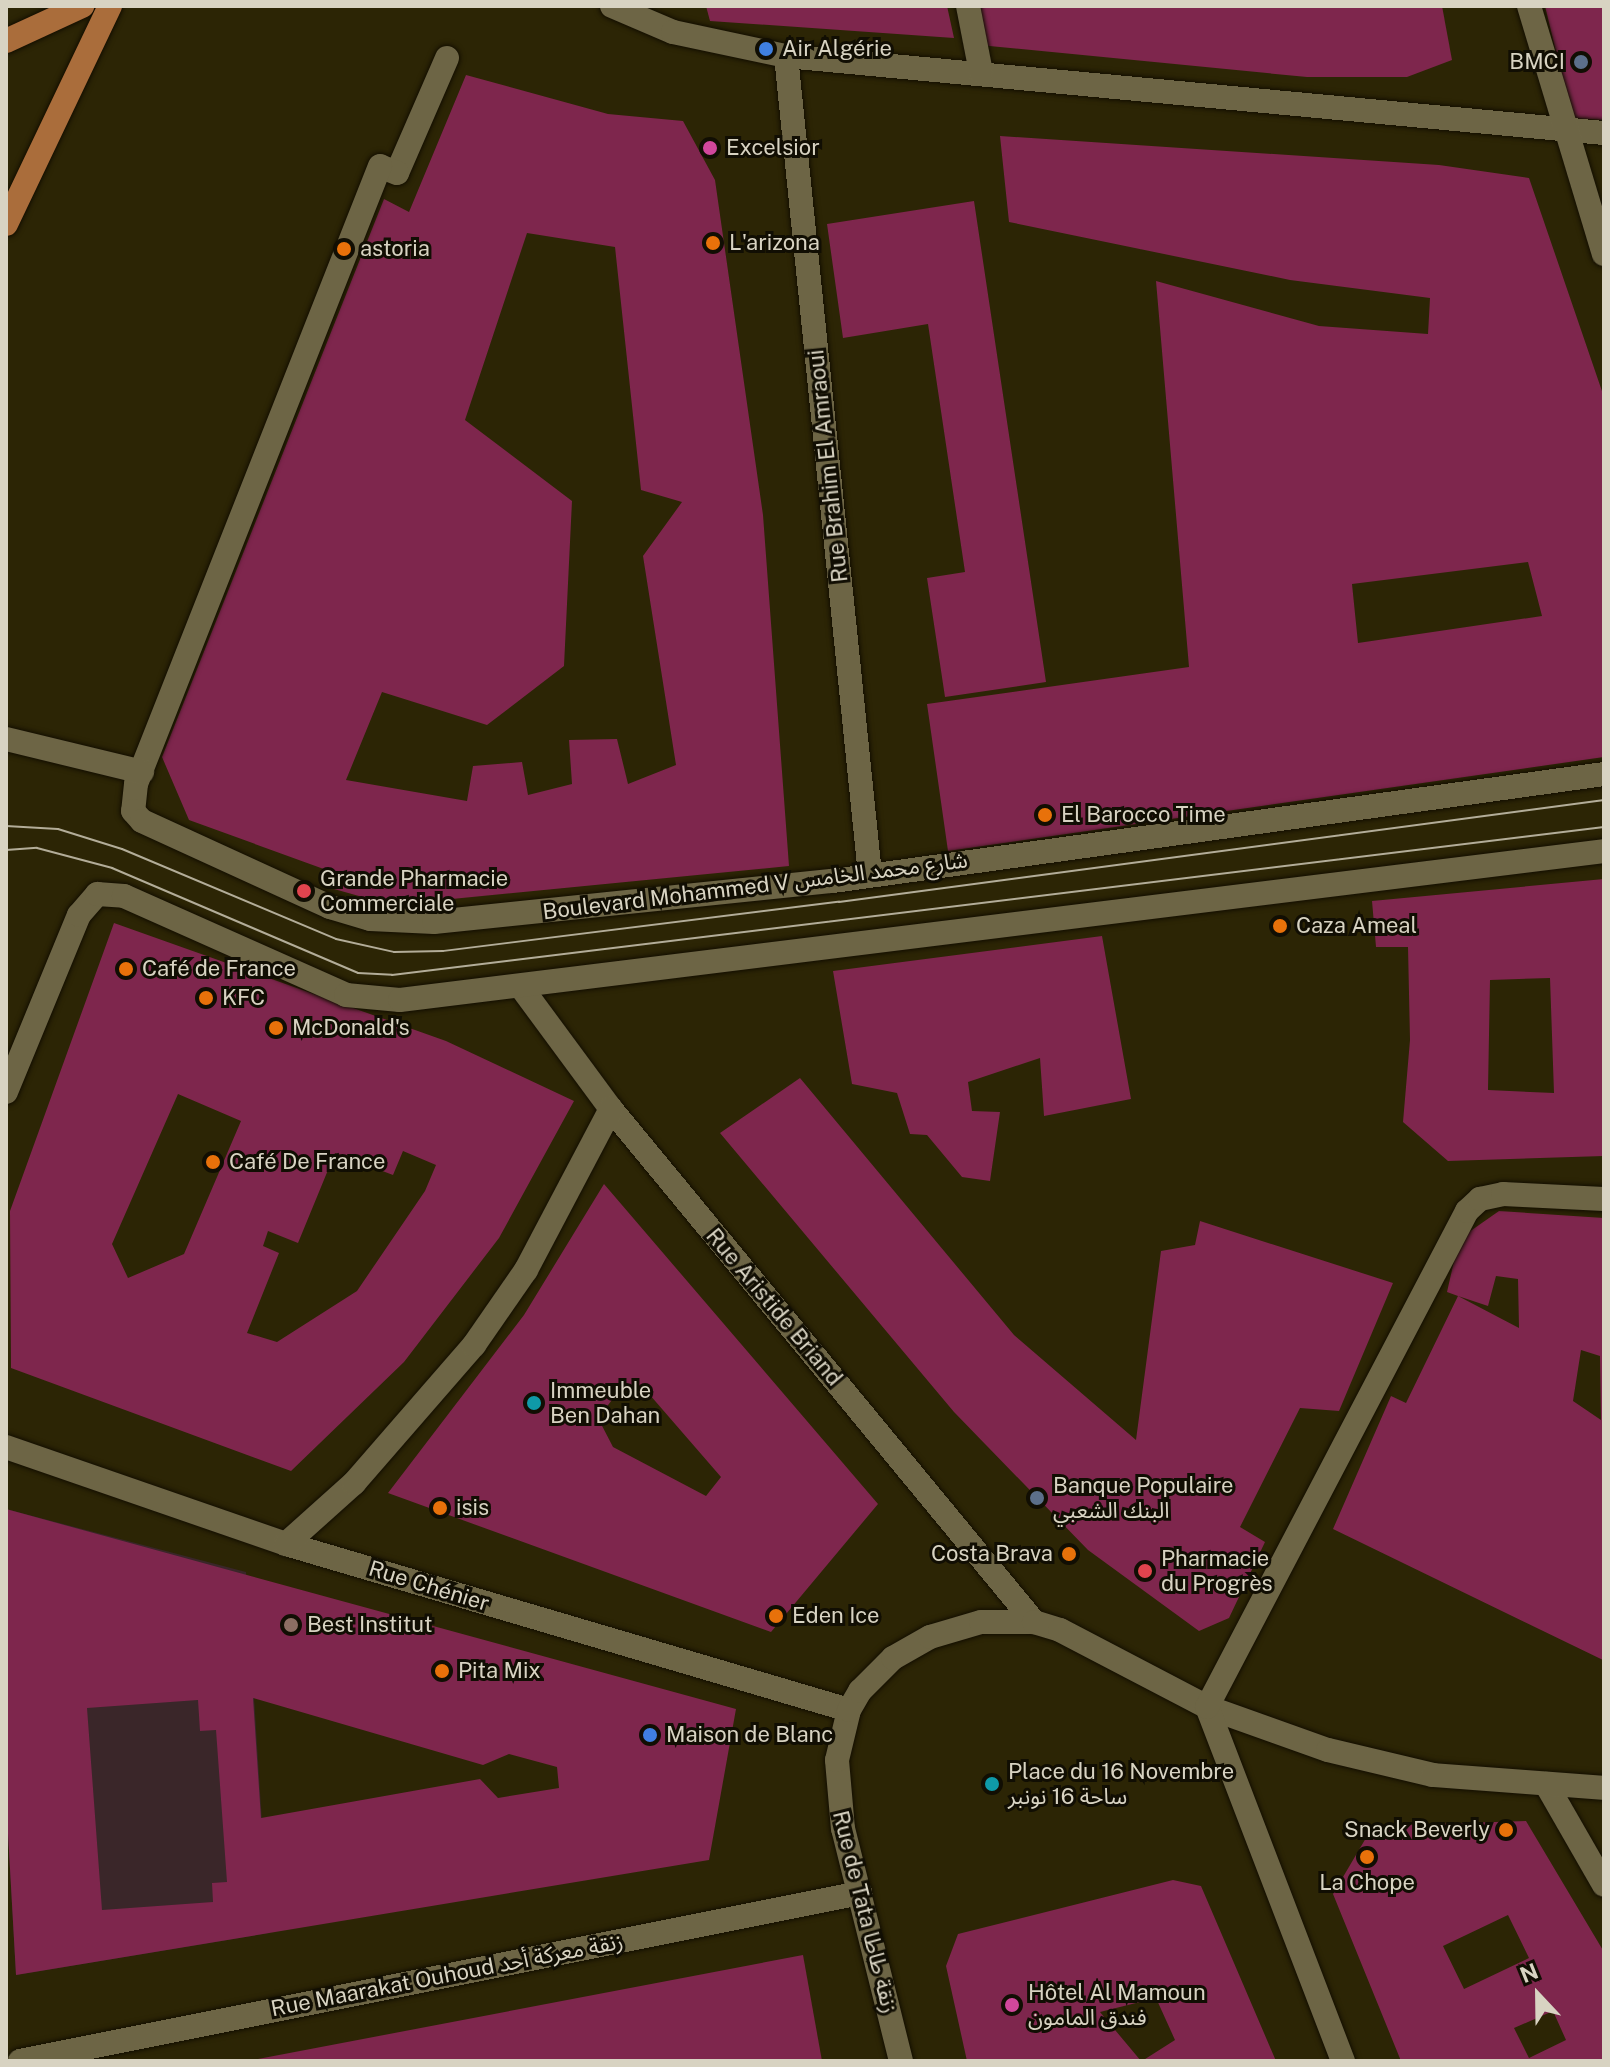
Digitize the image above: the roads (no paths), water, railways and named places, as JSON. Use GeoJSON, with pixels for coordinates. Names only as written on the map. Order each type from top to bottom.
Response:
{"type":"FeatureCollection","features":[{"type":"Feature","properties":{"kind":"main road"},"geometry":{"type":"LineString","coordinates":[[6,41],[82,6]]}},
{"type":"Feature","properties":{"kind":"main road"},"geometry":{"type":"LineString","coordinates":[[6,224],[110,6]]}},
{"type":"Feature","properties":{"kind":"street"},"geometry":{"type":"LineString","coordinates":[[612,6],[673,32],[786,56],[1604,133]]}},
{"type":"Feature","properties":{"kind":"street"},"geometry":{"type":"LineString","coordinates":[[968,6],[981,72]]}},
{"type":"Feature","properties":{"kind":"street"},"geometry":{"type":"LineString","coordinates":[[1529,6],[1604,254]]}},
{"type":"Feature","properties":{"kind":"street","name":"Rue Brahim El Amraoui"},"geometry":{"type":"LineString","coordinates":[[786,56],[870,875]]}},
{"type":"Feature","properties":{"kind":"street","name":"Boulevard Mohammed V شارع محمد الخامس"},"geometry":{"type":"LineString","coordinates":[[447,58],[397,173],[380,166],[142,772],[133,798],[133,811],[142,821],[330,907],[370,919],[434,922],[870,875],[1604,774]]}},
{"type":"Feature","properties":{"kind":"street"},"geometry":{"type":"LineString","coordinates":[[6,739],[142,772]]}},
{"type":"Feature","properties":{"kind":"street"},"geometry":{"type":"LineString","coordinates":[[6,1092],[85,903],[97,894],[124,896],[346,995],[400,1000],[1604,851]]}},
{"type":"Feature","properties":{"kind":"street","name":"Rue Aristide Briand"},"geometry":{"type":"LineString","coordinates":[[521,987],[611,1109],[1034,1622]]}},
{"type":"Feature","properties":{"kind":"street"},"geometry":{"type":"LineString","coordinates":[[286,1544],[354,1483],[474,1345],[549,1230],[611,1109]]}},
{"type":"Feature","properties":{"kind":"street"},"geometry":{"type":"LineString","coordinates":[[1343,2061],[1207,1707],[1467,1211],[1480,1199],[1503,1194],[1604,1199]]}},
{"type":"Feature","properties":{"kind":"street","name":"Rue Chénier"},"geometry":{"type":"LineString","coordinates":[[9,1449],[286,1544],[849,1710]]}},
{"type":"Feature","properties":{"kind":"street","name":"Rue de Tata زنقة طاطا"},"geometry":{"type":"LineString","coordinates":[[901,2061],[836,1794],[837,1760],[849,1710],[874,1675],[910,1647],[981,1622],[1034,1622]]}},
{"type":"Feature","properties":{"kind":"street"},"geometry":{"type":"LineString","coordinates":[[1034,1622],[1060,1630],[1207,1707],[1328,1750],[1433,1775],[1604,1788]]}},
{"type":"Feature","properties":{"kind":"street"},"geometry":{"type":"LineString","coordinates":[[1546,1784],[1604,1885]]}},
{"type":"Feature","properties":{"kind":"street","name":"Rue Maarakat Ouhoud زنقة معركة أحد"},"geometry":{"type":"LineString","coordinates":[[26,2059],[860,1893]]}},
{"type":"Feature","properties":{"kind":"street"},"geometry":{"type":"LineString","coordinates":[[6,2048],[7,2061]]}},
{"type":"Feature","properties":{"kind":"tram line"},"geometry":{"type":"LineString","coordinates":[[6,826],[58,829],[122,849],[336,939],[394,952],[443,951],[839,902],[1604,800]]}},
{"type":"Feature","properties":{"kind":"tram line"},"geometry":{"type":"LineString","coordinates":[[6,850],[37,848],[112,868],[358,973],[392,975],[1604,827]]}},
{"type":"Feature","properties":{"kind":"place","name":"Air Algérie"},"geometry":{"type":"Point","coordinates":[766,49]}},
{"type":"Feature","properties":{"kind":"place","name":"BMCI"},"geometry":{"type":"Point","coordinates":[1581,62]}},
{"type":"Feature","properties":{"kind":"place","name":"Excelsior"},"geometry":{"type":"Point","coordinates":[710,148]}},
{"type":"Feature","properties":{"kind":"place","name":"L'arizona"},"geometry":{"type":"Point","coordinates":[713,243]}},
{"type":"Feature","properties":{"kind":"place","name":"astoria"},"geometry":{"type":"Point","coordinates":[344,249]}},
{"type":"Feature","properties":{"kind":"place","name":"El Barocco Time"},"geometry":{"type":"Point","coordinates":[1045,815]}},
{"type":"Feature","properties":{"kind":"place","name":"Grande Pharmacie Commerciale"},"geometry":{"type":"Point","coordinates":[304,891]}},
{"type":"Feature","properties":{"kind":"place","name":"Caza Ameal"},"geometry":{"type":"Point","coordinates":[1280,926]}},
{"type":"Feature","properties":{"kind":"place","name":"Café de France"},"geometry":{"type":"Point","coordinates":[126,969]}},
{"type":"Feature","properties":{"kind":"place","name":"KFC"},"geometry":{"type":"Point","coordinates":[206,998]}},
{"type":"Feature","properties":{"kind":"place","name":"McDonald's"},"geometry":{"type":"Point","coordinates":[276,1028]}},
{"type":"Feature","properties":{"kind":"place","name":"Café De France"},"geometry":{"type":"Point","coordinates":[213,1162]}},
{"type":"Feature","properties":{"kind":"place","name":"Immeuble Ben Dahan"},"geometry":{"type":"Point","coordinates":[534,1403]}},
{"type":"Feature","properties":{"kind":"place","name":"Banque Populaire البنك الشعبي"},"geometry":{"type":"Point","coordinates":[1037,1498]}},
{"type":"Feature","properties":{"kind":"place","name":"isis"},"geometry":{"type":"Point","coordinates":[440,1508]}},
{"type":"Feature","properties":{"kind":"place","name":"Costa Brava"},"geometry":{"type":"Point","coordinates":[1069,1554]}},
{"type":"Feature","properties":{"kind":"place","name":"Pharmacie du Progrès"},"geometry":{"type":"Point","coordinates":[1145,1571]}},
{"type":"Feature","properties":{"kind":"place","name":"Eden Ice"},"geometry":{"type":"Point","coordinates":[776,1616]}},
{"type":"Feature","properties":{"kind":"place","name":"Best Institut"},"geometry":{"type":"Point","coordinates":[291,1625]}},
{"type":"Feature","properties":{"kind":"place","name":"Pita Mix"},"geometry":{"type":"Point","coordinates":[442,1671]}},
{"type":"Feature","properties":{"kind":"place","name":"Maison de Blanc"},"geometry":{"type":"Point","coordinates":[650,1735]}},
{"type":"Feature","properties":{"kind":"place","name":"Place du 16 Novembre ساحة 16 نونبر"},"geometry":{"type":"Point","coordinates":[992,1784]}},
{"type":"Feature","properties":{"kind":"place","name":"Snack Beverly"},"geometry":{"type":"Point","coordinates":[1506,1830]}},
{"type":"Feature","properties":{"kind":"place","name":"La Chope"},"geometry":{"type":"Point","coordinates":[1367,1857]}},
{"type":"Feature","properties":{"kind":"place","name":"Hôtel Al Mamoun فندق المامون"},"geometry":{"type":"Point","coordinates":[1012,2005]}}]}
